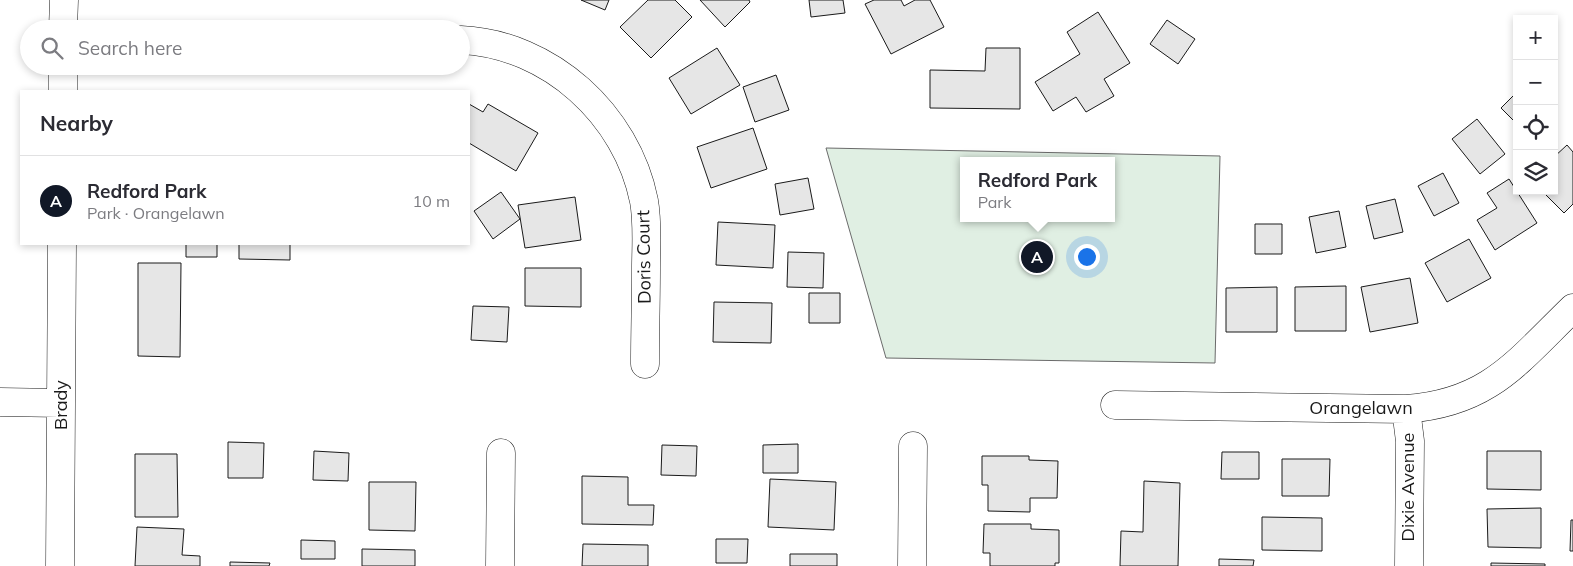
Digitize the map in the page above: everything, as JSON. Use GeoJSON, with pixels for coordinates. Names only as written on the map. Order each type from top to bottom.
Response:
{"type":"FeatureCollection","features":[{"type":"Feature","properties":{"kind":"street"},"geometry":{"type":"LineString","coordinates":[[63,20],[64,0]]}},
{"type":"Feature","properties":{"kind":"street","name":"Doris Court"},"geometry":{"type":"LineString","coordinates":[[470,42],[503,47],[542,63],[577,86],[601,111],[624,146],[638,177],[647,227],[645,364]]}},
{"type":"Feature","properties":{"kind":"street"},"geometry":{"type":"LineString","coordinates":[[63,75],[63,90]]}},
{"type":"Feature","properties":{"kind":"street","name":"Brady"},"geometry":{"type":"LineString","coordinates":[[60,566],[62,245]]}},
{"type":"Feature","properties":{"kind":"street","name":"Orangelawn"},"geometry":{"type":"LineString","coordinates":[[1115,405],[1406,409],[1429,407],[1457,401],[1484,388],[1502,376],[1573,308]]}},
{"type":"Feature","properties":{"kind":"street"},"geometry":{"type":"LineString","coordinates":[[0,402],[61,402]]}},
{"type":"Feature","properties":{"kind":"street","name":"Dixie Avenue"},"geometry":{"type":"LineString","coordinates":[[1406,409],[1410,441],[1408,566]]}},
{"type":"Feature","properties":{"kind":"street"},"geometry":{"type":"LineString","coordinates":[[912,566],[913,446]]}},
{"type":"Feature","properties":{"kind":"street"},"geometry":{"type":"LineString","coordinates":[[500,566],[501,453]]}},
{"type":"Feature","properties":{"kind":"green space"},"geometry":{"type":"Polygon","coordinates":[[[826,148],[1220,156],[1215,363],[886,358],[826,148]]]}},
{"type":"Feature","properties":{"kind":"building"},"geometry":{"type":"Polygon","coordinates":[[[581,0],[609,0],[605,10],[581,0]]]}},
{"type":"Feature","properties":{"kind":"building"},"geometry":{"type":"Polygon","coordinates":[[[648,0],[675,0],[692,17],[651,58],[620,27],[648,0]]]}},
{"type":"Feature","properties":{"kind":"building"},"geometry":{"type":"Polygon","coordinates":[[[700,0],[749,0],[750,2],[725,27],[700,0]]]}},
{"type":"Feature","properties":{"kind":"building"},"geometry":{"type":"Polygon","coordinates":[[[809,0],[843,0],[845,13],[811,17],[809,0]]]}},
{"type":"Feature","properties":{"kind":"building"},"geometry":{"type":"Polygon","coordinates":[[[874,0],[901,0],[904,6],[915,0],[930,0],[944,27],[891,54],[865,4],[874,0]]]}},
{"type":"Feature","properties":{"kind":"building"},"geometry":{"type":"Polygon","coordinates":[[[1098,12],[1130,63],[1104,79],[1114,96],[1086,112],[1076,97],[1053,111],[1035,82],[1080,54],[1067,32],[1098,12]]]}},
{"type":"Feature","properties":{"kind":"building"},"geometry":{"type":"Polygon","coordinates":[[[1167,20],[1195,39],[1178,64],[1150,44],[1167,20]]]}},
{"type":"Feature","properties":{"kind":"building"},"geometry":{"type":"Polygon","coordinates":[[[717,48],[740,85],[691,114],[669,78],[717,48]]]}},
{"type":"Feature","properties":{"kind":"building"},"geometry":{"type":"Polygon","coordinates":[[[986,48],[1020,48],[1020,109],[930,108],[930,70],[985,71],[986,48]]]}},
{"type":"Feature","properties":{"kind":"building"},"geometry":{"type":"Polygon","coordinates":[[[776,75],[789,110],[755,122],[743,87],[776,75]]]}},
{"type":"Feature","properties":{"kind":"building"},"geometry":{"type":"Polygon","coordinates":[[[1513,96],[1513,120],[1501,108],[1513,96]]]}},
{"type":"Feature","properties":{"kind":"building"},"geometry":{"type":"Polygon","coordinates":[[[488,104],[538,133],[516,171],[470,144],[470,105],[483,112],[488,104]]]}},
{"type":"Feature","properties":{"kind":"building"},"geometry":{"type":"Polygon","coordinates":[[[1477,119],[1505,154],[1480,174],[1452,139],[1477,119]]]}},
{"type":"Feature","properties":{"kind":"building"},"geometry":{"type":"Polygon","coordinates":[[[753,128],[767,169],[711,188],[697,147],[753,128]]]}},
{"type":"Feature","properties":{"kind":"building"},"geometry":{"type":"Polygon","coordinates":[[[1567,145],[1573,152],[1573,204],[1564,213],[1546,195],[1558,195],[1558,153],[1567,145]]]}},
{"type":"Feature","properties":{"kind":"building"},"geometry":{"type":"Polygon","coordinates":[[[1443,173],[1459,203],[1434,216],[1418,186],[1443,173]]]}},
{"type":"Feature","properties":{"kind":"building"},"geometry":{"type":"Polygon","coordinates":[[[808,178],[814,209],[780,215],[775,184],[808,178]]]}},
{"type":"Feature","properties":{"kind":"building"},"geometry":{"type":"Polygon","coordinates":[[[1509,179],[1513,185],[1513,195],[1519,195],[1537,223],[1495,250],[1477,220],[1497,208],[1487,193],[1509,179]]]}},
{"type":"Feature","properties":{"kind":"building"},"geometry":{"type":"Polygon","coordinates":[[[501,192],[520,219],[493,239],[474,211],[501,192]]]}},
{"type":"Feature","properties":{"kind":"building"},"geometry":{"type":"Polygon","coordinates":[[[575,197],[581,240],[525,248],[518,205],[575,197]]]}},
{"type":"Feature","properties":{"kind":"building"},"geometry":{"type":"Polygon","coordinates":[[[1395,199],[1403,232],[1374,239],[1366,206],[1395,199]]]}},
{"type":"Feature","properties":{"kind":"building"},"geometry":{"type":"Polygon","coordinates":[[[1339,211],[1346,247],[1316,253],[1309,217],[1339,211]]]}},
{"type":"Feature","properties":{"kind":"building"},"geometry":{"type":"Polygon","coordinates":[[[718,222],[775,225],[773,268],[716,265],[718,222]]]}},
{"type":"Feature","properties":{"kind":"building"},"geometry":{"type":"Polygon","coordinates":[[[1255,224],[1282,224],[1282,254],[1255,254],[1255,224]]]}},
{"type":"Feature","properties":{"kind":"building"},"geometry":{"type":"Polygon","coordinates":[[[1469,239],[1491,278],[1447,302],[1425,263],[1469,239]]]}},
{"type":"Feature","properties":{"kind":"building"},"geometry":{"type":"Polygon","coordinates":[[[186,245],[217,245],[217,257],[186,257],[186,245]]]}},
{"type":"Feature","properties":{"kind":"building"},"geometry":{"type":"Polygon","coordinates":[[[239,245],[290,245],[290,260],[239,259],[239,245]]]}},
{"type":"Feature","properties":{"kind":"building"},"geometry":{"type":"Polygon","coordinates":[[[788,252],[824,253],[823,288],[787,287],[788,252]]]}},
{"type":"Feature","properties":{"kind":"building"},"geometry":{"type":"Polygon","coordinates":[[[138,263],[181,263],[180,357],[138,356],[138,263]]]}},
{"type":"Feature","properties":{"kind":"building"},"geometry":{"type":"Polygon","coordinates":[[[525,268],[581,268],[581,307],[525,306],[525,268]]]}},
{"type":"Feature","properties":{"kind":"building"},"geometry":{"type":"Polygon","coordinates":[[[1410,278],[1418,323],[1370,332],[1361,287],[1410,278]]]}},
{"type":"Feature","properties":{"kind":"building"},"geometry":{"type":"Polygon","coordinates":[[[1346,286],[1346,331],[1295,331],[1295,287],[1346,286]]]}},
{"type":"Feature","properties":{"kind":"building"},"geometry":{"type":"Polygon","coordinates":[[[1277,287],[1277,332],[1226,332],[1226,288],[1277,287]]]}},
{"type":"Feature","properties":{"kind":"building"},"geometry":{"type":"Polygon","coordinates":[[[809,293],[840,293],[840,323],[809,323],[809,293]]]}},
{"type":"Feature","properties":{"kind":"building"},"geometry":{"type":"Polygon","coordinates":[[[714,302],[772,303],[771,343],[713,342],[714,302]]]}},
{"type":"Feature","properties":{"kind":"building"},"geometry":{"type":"Polygon","coordinates":[[[473,306],[509,307],[507,342],[471,340],[473,306]]]}},
{"type":"Feature","properties":{"kind":"building"},"geometry":{"type":"Polygon","coordinates":[[[228,442],[264,443],[263,478],[228,478],[228,442]]]}},
{"type":"Feature","properties":{"kind":"building"},"geometry":{"type":"Polygon","coordinates":[[[798,444],[798,473],[763,473],[763,445],[798,444]]]}},
{"type":"Feature","properties":{"kind":"building"},"geometry":{"type":"Polygon","coordinates":[[[662,445],[697,446],[696,476],[661,475],[662,445]]]}},
{"type":"Feature","properties":{"kind":"building"},"geometry":{"type":"Polygon","coordinates":[[[314,451],[349,453],[348,481],[313,480],[314,451]]]}},
{"type":"Feature","properties":{"kind":"building"},"geometry":{"type":"Polygon","coordinates":[[[1487,451],[1541,451],[1541,490],[1487,489],[1487,451]]]}},
{"type":"Feature","properties":{"kind":"building"},"geometry":{"type":"Polygon","coordinates":[[[1222,452],[1259,452],[1259,479],[1221,479],[1222,452]]]}},
{"type":"Feature","properties":{"kind":"building"},"geometry":{"type":"Polygon","coordinates":[[[135,454],[177,454],[178,517],[135,517],[135,454]]]}},
{"type":"Feature","properties":{"kind":"building"},"geometry":{"type":"Polygon","coordinates":[[[982,456],[1029,456],[1029,460],[1058,461],[1057,498],[1030,498],[1030,512],[988,511],[988,485],[982,485],[982,456]]]}},
{"type":"Feature","properties":{"kind":"building"},"geometry":{"type":"Polygon","coordinates":[[[1282,459],[1330,459],[1329,496],[1282,496],[1282,459]]]}},
{"type":"Feature","properties":{"kind":"building"},"geometry":{"type":"Polygon","coordinates":[[[582,476],[628,477],[628,505],[654,505],[653,525],[582,524],[582,476]]]}},
{"type":"Feature","properties":{"kind":"building"},"geometry":{"type":"Polygon","coordinates":[[[770,479],[836,482],[834,530],[768,527],[770,479]]]}},
{"type":"Feature","properties":{"kind":"building"},"geometry":{"type":"Polygon","coordinates":[[[1144,481],[1180,483],[1178,566],[1120,566],[1121,531],[1143,532],[1144,481]]]}},
{"type":"Feature","properties":{"kind":"building"},"geometry":{"type":"Polygon","coordinates":[[[369,482],[416,482],[415,531],[369,530],[369,482]]]}},
{"type":"Feature","properties":{"kind":"building"},"geometry":{"type":"Polygon","coordinates":[[[1541,508],[1541,548],[1488,547],[1487,509],[1541,508]]]}},
{"type":"Feature","properties":{"kind":"building"},"geometry":{"type":"Polygon","coordinates":[[[1262,517],[1322,518],[1322,551],[1262,550],[1262,517]]]}},
{"type":"Feature","properties":{"kind":"building"},"geometry":{"type":"Polygon","coordinates":[[[1571,520],[1573,520],[1573,551],[1570,551],[1571,520]]]}},
{"type":"Feature","properties":{"kind":"building"},"geometry":{"type":"Polygon","coordinates":[[[984,524],[1031,524],[1031,529],[1059,530],[1059,563],[1055,563],[1055,566],[990,566],[990,553],[983,553],[984,524]]]}},
{"type":"Feature","properties":{"kind":"building"},"geometry":{"type":"Polygon","coordinates":[[[137,527],[184,529],[182,555],[200,556],[200,566],[135,566],[137,527]]]}},
{"type":"Feature","properties":{"kind":"building"},"geometry":{"type":"Polygon","coordinates":[[[716,539],[748,539],[747,563],[716,563],[716,539]]]}},
{"type":"Feature","properties":{"kind":"building"},"geometry":{"type":"Polygon","coordinates":[[[301,540],[335,541],[335,559],[301,559],[301,540]]]}},
{"type":"Feature","properties":{"kind":"building"},"geometry":{"type":"Polygon","coordinates":[[[583,544],[648,545],[648,566],[582,566],[583,544]]]}},
{"type":"Feature","properties":{"kind":"building"},"geometry":{"type":"Polygon","coordinates":[[[362,549],[415,550],[415,566],[362,566],[362,549]]]}},
{"type":"Feature","properties":{"kind":"building"},"geometry":{"type":"Polygon","coordinates":[[[790,554],[837,554],[837,566],[790,566],[790,554]]]}},
{"type":"Feature","properties":{"kind":"building"},"geometry":{"type":"Polygon","coordinates":[[[1219,559],[1254,560],[1253,566],[1219,566],[1219,559]]]}},
{"type":"Feature","properties":{"kind":"building"},"geometry":{"type":"Polygon","coordinates":[[[230,562],[270,563],[269,566],[230,566],[230,562]]]}},
{"type":"Feature","properties":{"kind":"building"},"geometry":{"type":"Polygon","coordinates":[[[1491,563],[1545,564],[1545,566],[1491,566],[1491,563]]]}},
{"type":"Feature","properties":{"kind":"place","name":"Redford Park"},"geometry":{"type":"Point","coordinates":[1037,257]}}]}
